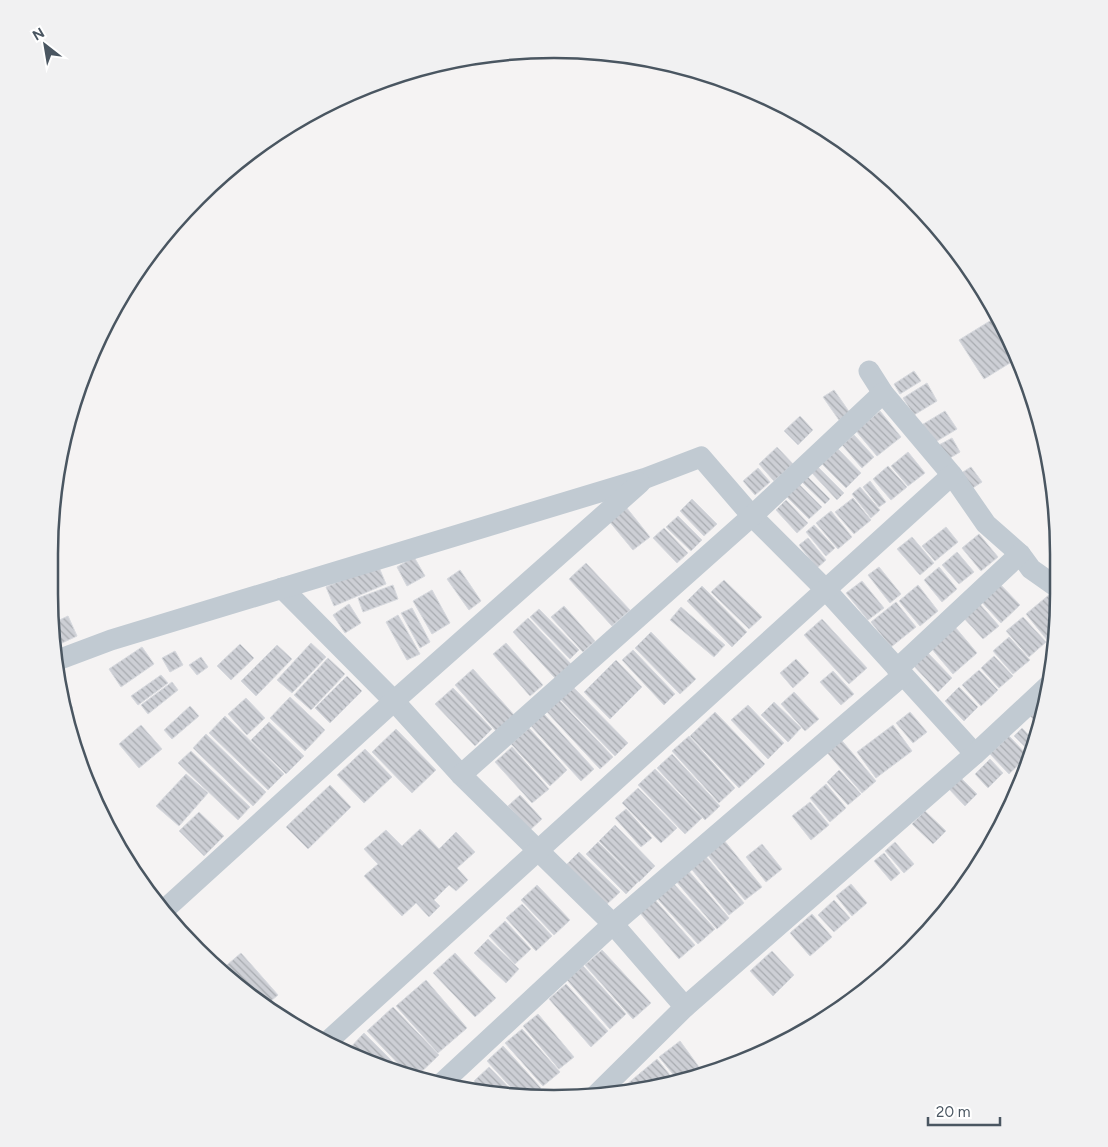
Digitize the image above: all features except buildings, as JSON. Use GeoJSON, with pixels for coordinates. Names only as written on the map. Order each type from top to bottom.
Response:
{"type":"FeatureCollection","features":[{"type":"Feature","properties":{"kind":"street"},"geometry":{"type":"LineString","coordinates":[[869,371],[882,393],[952,475],[986,524],[1020,554],[1031,569],[1050,582]]}},
{"type":"Feature","properties":{"kind":"street"},"geometry":{"type":"LineString","coordinates":[[461,775],[752,516],[882,393]]}},
{"type":"Feature","properties":{"kind":"street"},"geometry":{"type":"LineString","coordinates":[[62,659],[111,640],[646,478],[701,457],[752,516],[826,590],[902,676],[975,754]]}},
{"type":"Feature","properties":{"kind":"street"},"geometry":{"type":"LineString","coordinates":[[332,1037],[952,475]]}},
{"type":"Feature","properties":{"kind":"street"},"geometry":{"type":"LineString","coordinates":[[169,906],[394,701],[646,478]]}},
{"type":"Feature","properties":{"kind":"street"},"geometry":{"type":"LineString","coordinates":[[902,676],[896,669],[1020,554]]}},
{"type":"Feature","properties":{"kind":"street"},"geometry":{"type":"LineString","coordinates":[[282,588],[394,701],[461,775],[613,924],[685,1007]]}},
{"type":"Feature","properties":{"kind":"street"},"geometry":{"type":"LineString","coordinates":[[447,1078],[613,924],[902,676]]}},
{"type":"Feature","properties":{"kind":"street"},"geometry":{"type":"LineString","coordinates":[[605,1086],[685,1007],[975,754],[1040,693]]}}]}
